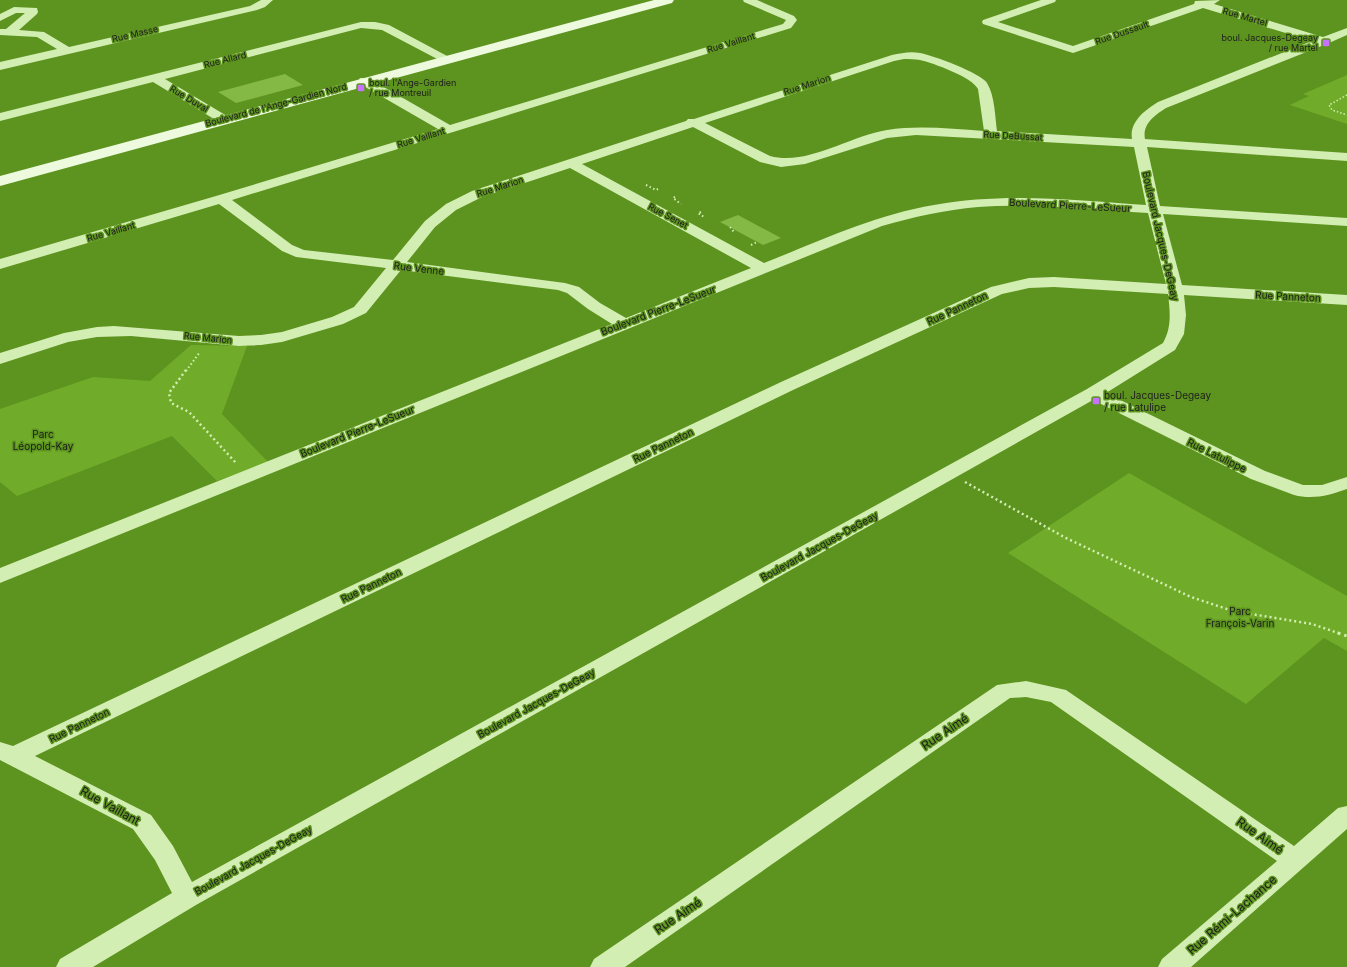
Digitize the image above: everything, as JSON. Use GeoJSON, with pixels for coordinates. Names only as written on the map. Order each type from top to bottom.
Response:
{"type":"FeatureCollection","features":[{"type":"Feature","properties":{"kind":"main road","name":"Boulevard de l'Ange-Gardien Nord"},"geometry":{"type":"LineString","coordinates":[[0,180],[668,0]]}},
{"type":"Feature","properties":{"kind":"street","name":"Rue Masse"},"geometry":{"type":"LineString","coordinates":[[0,66],[253,8],[268,0]]}},
{"type":"Feature","properties":{"kind":"street","name":"Rue Vaillant"},"geometry":{"type":"LineString","coordinates":[[0,264],[450,130],[787,26],[791,23],[792,20],[790,18],[748,0]]}},
{"type":"Feature","properties":{"kind":"street","name":"Rue Dussault"},"geometry":{"type":"LineString","coordinates":[[1050,0],[987,22],[1073,50],[1215,0]]}},
{"type":"Feature","properties":{"kind":"street","name":"Rue Martel"},"geometry":{"type":"LineString","coordinates":[[1188,0],[1325,40]]}},
{"type":"Feature","properties":{"kind":"street"},"geometry":{"type":"LineString","coordinates":[[0,18],[14,10],[33,10],[33,12],[4,32]]}},
{"type":"Feature","properties":{"kind":"street","name":"Rue Allard"},"geometry":{"type":"LineString","coordinates":[[0,116],[361,25],[375,25],[385,28],[445,59]]}},
{"type":"Feature","properties":{"kind":"street"},"geometry":{"type":"LineString","coordinates":[[4,32],[40,34],[66,50]]}},
{"type":"Feature","properties":{"kind":"street","name":"Boulevard Jacques-DeGeay"},"geometry":{"type":"LineString","coordinates":[[70,967],[187,897],[1094,393],[1169,346],[1176,334],[1178,315],[1175,289],[1154,209],[1138,135],[1141,123],[1150,112],[1162,105],[1347,32]]}},
{"type":"Feature","properties":{"kind":"street","name":"Rue Marion"},"geometry":{"type":"LineString","coordinates":[[0,358],[59,339],[97,331],[131,330],[239,341],[270,340],[300,333],[345,318],[360,310],[430,224],[462,201],[477,194],[692,122],[892,58],[919,56],[973,77],[981,83],[986,97],[991,134]]}},
{"type":"Feature","properties":{"kind":"street","name":"Rue Duval"},"geometry":{"type":"LineString","coordinates":[[155,78],[223,119]]}},
{"type":"Feature","properties":{"kind":"street"},"geometry":{"type":"LineString","coordinates":[[364,81],[450,130]]}},
{"type":"Feature","properties":{"kind":"street","name":"Rue DeBussat"},"geometry":{"type":"LineString","coordinates":[[692,122],[765,159],[781,163],[800,161],[886,134],[916,131],[991,134],[1347,157]]}},
{"type":"Feature","properties":{"kind":"street","name":"Rue Senet"},"geometry":{"type":"LineString","coordinates":[[571,163],[764,269]]}},
{"type":"Feature","properties":{"kind":"street","name":"Rue Venne"},"geometry":{"type":"LineString","coordinates":[[221,199],[288,248],[301,254],[559,286],[573,290],[594,306],[624,324]]}},
{"type":"Feature","properties":{"kind":"street","name":"Boulevard Pierre-LeSueur"},"geometry":{"type":"LineString","coordinates":[[0,576],[877,223],[926,210],[967,204],[1012,202],[1052,203],[1347,222]]}},
{"type":"Feature","properties":{"kind":"street","name":"Rue Panneton"},"geometry":{"type":"LineString","coordinates":[[7,753],[780,390],[988,294],[1007,287],[1029,283],[1054,282],[1347,300]]}},
{"type":"Feature","properties":{"kind":"street","name":"Rue Latulippe"},"geometry":{"type":"LineString","coordinates":[[1094,393],[1258,475],[1301,491],[1324,491],[1347,483]]}},
{"type":"Feature","properties":{"kind":"street","name":"Rue Aimé"},"geometry":{"type":"LineString","coordinates":[[604,967],[1005,692],[1026,689],[1058,696],[1295,860]]}},
{"type":"Feature","properties":{"kind":"street","name":"Rue Vaillant"},"geometry":{"type":"LineString","coordinates":[[7,753],[142,822],[164,853],[187,897]]}},
{"type":"Feature","properties":{"kind":"street","name":"Rue Rémi-Lachance"},"geometry":{"type":"LineString","coordinates":[[1172,967],[1347,815]]}},
{"type":"Feature","properties":{"kind":"path"},"geometry":{"type":"LineString","coordinates":[[1347,95],[1329,105],[1332,110],[1347,115]]}},
{"type":"Feature","properties":{"kind":"path"},"geometry":{"type":"LineString","coordinates":[[646,185],[656,190],[658,189]]}},
{"type":"Feature","properties":{"kind":"path"},"geometry":{"type":"LineString","coordinates":[[675,198],[673,198],[681,204]]}},
{"type":"Feature","properties":{"kind":"path"},"geometry":{"type":"LineString","coordinates":[[701,212],[698,213],[704,217]]}},
{"type":"Feature","properties":{"kind":"path"},"geometry":{"type":"LineString","coordinates":[[730,227],[734,232]]}},
{"type":"Feature","properties":{"kind":"path"},"geometry":{"type":"LineString","coordinates":[[751,245],[757,242]]}},
{"type":"Feature","properties":{"kind":"path"},"geometry":{"type":"LineString","coordinates":[[210,338],[169,393],[171,402],[190,412],[248,476]]}},
{"type":"Feature","properties":{"kind":"path"},"geometry":{"type":"LineString","coordinates":[[949,473],[1066,538],[1191,597],[1233,611],[1312,624],[1347,636]]}},
{"type":"Feature","properties":{"kind":"green space"},"geometry":{"type":"Polygon","coordinates":[[[1347,75],[1347,124],[1290,105],[1309,96],[1303,94],[1347,75]]]}},
{"type":"Feature","properties":{"kind":"green space","name":"Parc Léopold-Kay"},"geometry":{"type":"Polygon","coordinates":[[[191,345],[247,346],[222,414],[268,462],[217,481],[172,436],[17,496],[0,482],[0,409],[93,377],[150,381],[191,345]]]}},
{"type":"Feature","properties":{"kind":"green space","name":"Parc François-Varin"},"geometry":{"type":"Polygon","coordinates":[[[1129,473],[1347,596],[1347,651],[1324,638],[1246,704],[1008,553],[1129,473]]]}},
{"type":"Feature","properties":{"kind":"building"},"geometry":{"type":"Polygon","coordinates":[[[285,74],[303,85],[236,103],[218,92],[285,74]]]}},
{"type":"Feature","properties":{"kind":"building"},"geometry":{"type":"Polygon","coordinates":[[[738,215],[781,238],[763,245],[720,222],[738,215]]]}},
{"type":"Feature","properties":{"kind":"place","name":"boul. Jacques-Degeay / rue Martel"},"geometry":{"type":"Point","coordinates":[1326,43]}},
{"type":"Feature","properties":{"kind":"place","name":"boul. l'Ange-Gardien / rue Montreuil"},"geometry":{"type":"Point","coordinates":[361,88]}},
{"type":"Feature","properties":{"kind":"place","name":"boul. Jacques-Degeay / rue Latulipe"},"geometry":{"type":"Point","coordinates":[1096,401]}}]}
